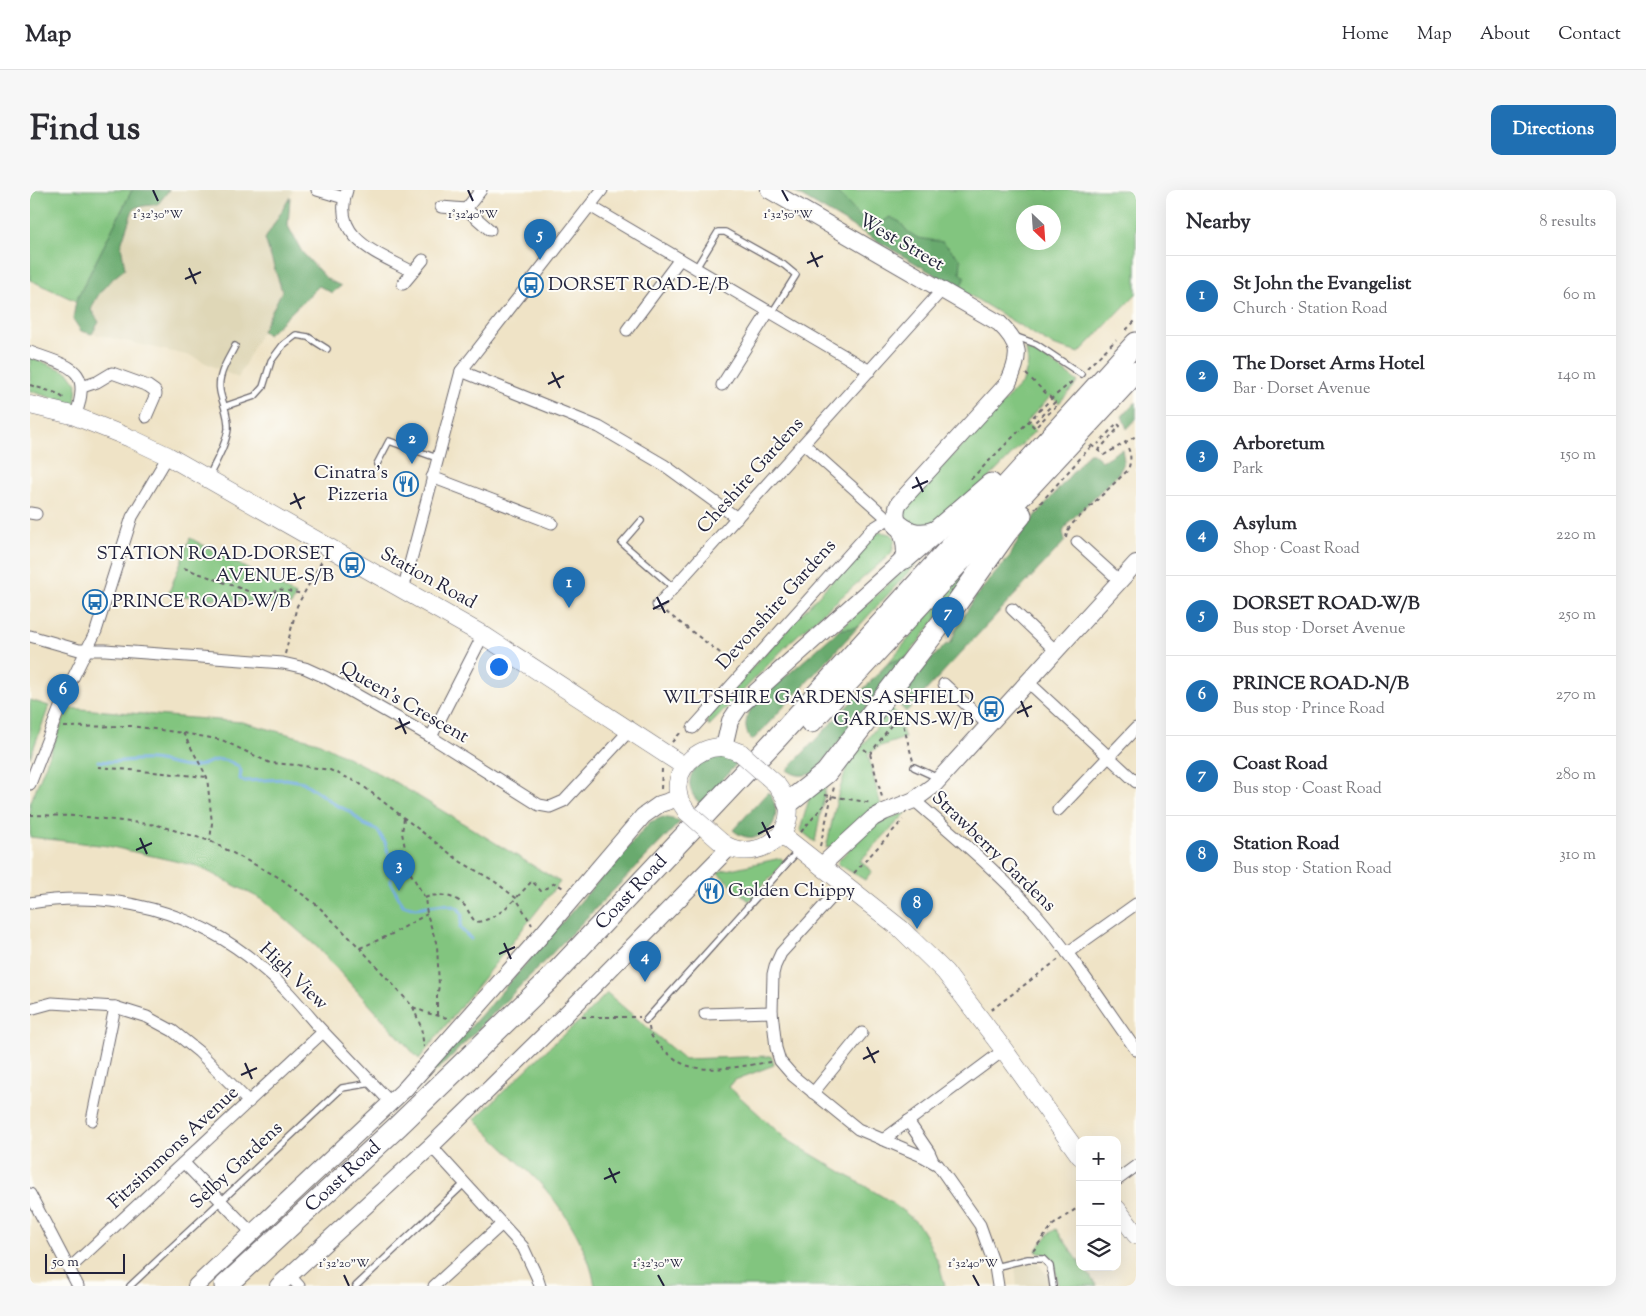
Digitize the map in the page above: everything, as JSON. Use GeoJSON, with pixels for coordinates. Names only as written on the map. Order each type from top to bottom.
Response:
{"type":"FeatureCollection","features":[{"type":"Feature","properties":{"kind":"highway","name":"Coast Road"},"geometry":{"type":"LineString","coordinates":[[225,1286],[398,1126],[548,982],[777,738],[1083,400],[1125,339]]}},
{"type":"Feature","properties":{"kind":"highway","name":"Coast Road"},"geometry":{"type":"LineString","coordinates":[[244,1286],[411,1132],[559,990],[1136,374]]}},
{"type":"Feature","properties":{"kind":"highway"},"geometry":{"type":"LineString","coordinates":[[788,803],[826,773],[954,607],[1006,532],[1136,374]]}},
{"type":"Feature","properties":{"kind":"highway"},"geometry":{"type":"LineString","coordinates":[[905,558],[963,509],[1083,400]]}},
{"type":"Feature","properties":{"kind":"highway"},"geometry":{"type":"LineString","coordinates":[[894,520],[904,530],[916,534],[925,534],[937,530]]}},
{"type":"Feature","properties":{"kind":"main road","name":"Station Road"},"geometry":{"type":"LineString","coordinates":[[30,405],[76,414],[168,456],[483,634],[684,766]]}},
{"type":"Feature","properties":{"kind":"main road"},"geometry":{"type":"LineString","coordinates":[[724,747],[741,753],[776,784],[788,803],[788,817],[782,835],[768,845],[749,851],[740,851],[725,845],[683,805],[678,782],[684,766],[696,754],[707,749],[724,747]]}},
{"type":"Feature","properties":{"kind":"main road"},"geometry":{"type":"LineString","coordinates":[[782,835],[901,929],[944,972],[1004,1050],[1076,1150]]}},
{"type":"Feature","properties":{"kind":"main road"},"geometry":{"type":"LineString","coordinates":[[1121,1214],[1136,1234]]}},
{"type":"Feature","properties":{"kind":"street"},"geometry":{"type":"LineString","coordinates":[[317,190],[345,194],[344,212],[348,228],[356,240],[366,248],[413,272]]}},
{"type":"Feature","properties":{"kind":"street"},"geometry":{"type":"LineString","coordinates":[[466,209],[481,190]]}},
{"type":"Feature","properties":{"kind":"street"},"geometry":{"type":"LineString","coordinates":[[403,590],[461,371],[602,190]]}},
{"type":"Feature","properties":{"kind":"street","name":"West Street"},"geometry":{"type":"LineString","coordinates":[[769,190],[999,323],[1010,334]]}},
{"type":"Feature","properties":{"kind":"street"},"geometry":{"type":"LineString","coordinates":[[590,206],[870,371]]}},
{"type":"Feature","properties":{"kind":"street"},"geometry":{"type":"LineString","coordinates":[[441,207],[466,209],[490,230]]}},
{"type":"Feature","properties":{"kind":"street"},"geometry":{"type":"LineString","coordinates":[[627,330],[680,259]]}},
{"type":"Feature","properties":{"kind":"street"},"geometry":{"type":"LineString","coordinates":[[403,284],[423,260]]}},
{"type":"Feature","properties":{"kind":"street","name":"Cheshire Gardens"},"geometry":{"type":"LineString","coordinates":[[658,606],[942,290]]}},
{"type":"Feature","properties":{"kind":"street"},"geometry":{"type":"LineString","coordinates":[[722,385],[770,312]]}},
{"type":"Feature","properties":{"kind":"street"},"geometry":{"type":"LineString","coordinates":[[1010,334],[1016,349],[1016,365]]}},
{"type":"Feature","properties":{"kind":"street"},"geometry":{"type":"LineString","coordinates":[[30,352],[70,368],[77,374],[82,387],[82,396],[76,414]]}},
{"type":"Feature","properties":{"kind":"street","name":"Devonshire Gardens"},"geometry":{"type":"LineString","coordinates":[[693,728],[872,529],[894,520],[899,503],[1008,383],[1016,365]]}},
{"type":"Feature","properties":{"kind":"street"},"geometry":{"type":"LineString","coordinates":[[461,371],[599,427],[664,464],[737,518]]}},
{"type":"Feature","properties":{"kind":"street"},"geometry":{"type":"LineString","coordinates":[[82,387],[97,382],[113,373],[161,392],[146,417]]}},
{"type":"Feature","properties":{"kind":"street"},"geometry":{"type":"LineString","coordinates":[[724,747],[730,720],[740,706],[905,558],[904,542],[894,520],[804,444]]}},
{"type":"Feature","properties":{"kind":"street"},"geometry":{"type":"LineString","coordinates":[[30,784],[72,679],[96,631],[132,518],[168,456]]}},
{"type":"Feature","properties":{"kind":"street"},"geometry":{"type":"LineString","coordinates":[[432,477],[552,523]]}},
{"type":"Feature","properties":{"kind":"street"},"geometry":{"type":"LineString","coordinates":[[1077,542],[1120,581]]}},
{"type":"Feature","properties":{"kind":"street"},"geometry":{"type":"LineString","coordinates":[[822,865],[886,807],[914,800],[927,792],[1136,563]]}},
{"type":"Feature","properties":{"kind":"street"},"geometry":{"type":"LineString","coordinates":[[1012,609],[1056,651]]}},
{"type":"Feature","properties":{"kind":"street"},"geometry":{"type":"LineString","coordinates":[[430,737],[483,634]]}},
{"type":"Feature","properties":{"kind":"street","name":"Queen's Crescent"},"geometry":{"type":"LineString","coordinates":[[30,636],[71,648],[87,650],[282,663],[305,668],[327,678],[430,737],[539,805],[550,807],[564,801],[630,730]]}},
{"type":"Feature","properties":{"kind":"street"},"geometry":{"type":"LineString","coordinates":[[1028,681],[1136,782]]}},
{"type":"Feature","properties":{"kind":"street"},"geometry":{"type":"LineString","coordinates":[[944,684],[988,725]]}},
{"type":"Feature","properties":{"kind":"street"},"geometry":{"type":"LineString","coordinates":[[1058,810],[1136,728]]}},
{"type":"Feature","properties":{"kind":"street","name":"Strawberry Gardens"},"geometry":{"type":"LineString","coordinates":[[914,800],[1008,885],[1038,916],[1132,1035],[1136,1050]]}},
{"type":"Feature","properties":{"kind":"street","name":"Coast Road"},"geometry":{"type":"LineString","coordinates":[[196,1286],[391,1103],[539,938],[643,816],[660,804],[683,805]]}},
{"type":"Feature","properties":{"kind":"street","name":"Coast Road"},"geometry":{"type":"LineString","coordinates":[[289,1282],[567,1013],[725,845]]}},
{"type":"Feature","properties":{"kind":"street"},"geometry":{"type":"LineString","coordinates":[[844,884],[787,946],[778,959],[774,974],[772,1012],[776,1048],[780,1061],[788,1072],[858,1129],[933,1161]]}},
{"type":"Feature","properties":{"kind":"street","name":"High View"},"geometry":{"type":"LineString","coordinates":[[30,903],[70,898],[140,905],[188,922],[215,935],[242,952],[275,979],[391,1103]]}},
{"type":"Feature","properties":{"kind":"street"},"geometry":{"type":"LineString","coordinates":[[1067,954],[1136,904]]}},
{"type":"Feature","properties":{"kind":"street"},"geometry":{"type":"LineString","coordinates":[[30,1009],[52,1003],[115,1006],[148,1017],[173,1031],[199,1052],[249,1102]]}},
{"type":"Feature","properties":{"kind":"street"},"geometry":{"type":"LineString","coordinates":[[92,1120],[115,1006]]}},
{"type":"Feature","properties":{"kind":"street"},"geometry":{"type":"LineString","coordinates":[[705,1014],[772,1012]]}},
{"type":"Feature","properties":{"kind":"street","name":"Fitzsimmons Avenue"},"geometry":{"type":"LineString","coordinates":[[69,1269],[323,1032]]}},
{"type":"Feature","properties":{"kind":"street"},"geometry":{"type":"LineString","coordinates":[[813,1093],[862,1034]]}},
{"type":"Feature","properties":{"kind":"street"},"geometry":{"type":"LineString","coordinates":[[883,1140],[1004,1050]]}},
{"type":"Feature","properties":{"kind":"street"},"geometry":{"type":"LineString","coordinates":[[908,1121],[933,1161],[980,1225],[995,1267],[998,1286]]}},
{"type":"Feature","properties":{"kind":"street"},"geometry":{"type":"LineString","coordinates":[[431,1146],[523,1247],[540,1286]]}},
{"type":"Feature","properties":{"kind":"street"},"geometry":{"type":"LineString","coordinates":[[184,1163],[252,1233]]}},
{"type":"Feature","properties":{"kind":"street"},"geometry":{"type":"LineString","coordinates":[[1121,1177],[1136,1166]]}},
{"type":"Feature","properties":{"kind":"street"},"geometry":{"type":"LineString","coordinates":[[30,1194],[78,1286]]}},
{"type":"Feature","properties":{"kind":"street"},"geometry":{"type":"LineString","coordinates":[[434,1286],[502,1224]]}},
{"type":"Feature","properties":{"kind":"lane"},"geometry":{"type":"LineString","coordinates":[[696,268],[718,232],[725,232],[784,265],[796,274],[770,312]]}},
{"type":"Feature","properties":{"kind":"lane"},"geometry":{"type":"LineString","coordinates":[[1010,334],[1036,344],[1081,374]]}},
{"type":"Feature","properties":{"kind":"lane"},"geometry":{"type":"LineString","coordinates":[[226,406],[255,396],[263,386],[271,361],[283,345],[296,335],[308,337],[327,349]]}},
{"type":"Feature","properties":{"kind":"lane"},"geometry":{"type":"LineString","coordinates":[[208,479],[226,439],[228,427],[226,406],[220,390],[221,375],[235,346]]}},
{"type":"Feature","properties":{"kind":"lane"},"geometry":{"type":"LineString","coordinates":[[378,464],[389,441],[437,458]]}},
{"type":"Feature","properties":{"kind":"lane"},"geometry":{"type":"LineString","coordinates":[[641,521],[622,543],[674,588]]}},
{"type":"Feature","properties":{"kind":"lane"},"geometry":{"type":"LineString","coordinates":[[914,767],[940,779]]}},
{"type":"Feature","properties":{"kind":"lane"},"geometry":{"type":"LineString","coordinates":[[646,1020],[800,849]]}},
{"type":"Feature","properties":{"kind":"lane","name":"Selby Gardens"},"geometry":{"type":"LineString","coordinates":[[130,1286],[342,1088],[372,1083]]}},
{"type":"Feature","properties":{"kind":"lane"},"geometry":{"type":"LineString","coordinates":[[356,1286],[465,1183]]}},
{"type":"Feature","properties":{"kind":"lane"},"geometry":{"type":"LineString","coordinates":[[995,1267],[1039,1258],[1046,1261],[1051,1269],[1053,1286]]}},
{"type":"Feature","properties":{"kind":"path"},"geometry":{"type":"LineString","coordinates":[[965,484],[1051,399],[1125,339],[1136,320]]}},
{"type":"Feature","properties":{"kind":"path"},"geometry":{"type":"LineString","coordinates":[[1016,365],[1054,402],[1032,426],[1035,428],[1056,406]]}},
{"type":"Feature","properties":{"kind":"path"},"geometry":{"type":"LineString","coordinates":[[30,385],[56,393],[68,400],[76,414]]}},
{"type":"Feature","properties":{"kind":"path"},"geometry":{"type":"LineString","coordinates":[[1098,444],[1117,423],[1120,426],[1098,451]]}},
{"type":"Feature","properties":{"kind":"path"},"geometry":{"type":"LineString","coordinates":[[1091,445],[1104,455],[1136,436]]}},
{"type":"Feature","properties":{"kind":"path"},"geometry":{"type":"LineString","coordinates":[[1077,542],[1066,538],[1066,532],[1128,470],[1131,452],[1125,442]]}},
{"type":"Feature","properties":{"kind":"path"},"geometry":{"type":"LineString","coordinates":[[282,663],[297,606],[330,548]]}},
{"type":"Feature","properties":{"kind":"path"},"geometry":{"type":"LineString","coordinates":[[184,568],[267,598],[278,589],[303,594]]}},
{"type":"Feature","properties":{"kind":"path"},"geometry":{"type":"LineString","coordinates":[[658,606],[744,671]]}},
{"type":"Feature","properties":{"kind":"path"},"geometry":{"type":"LineString","coordinates":[[870,754],[900,713],[914,767]]}},
{"type":"Feature","properties":{"kind":"path"},"geometry":{"type":"LineString","coordinates":[[53,727],[131,726],[183,733],[222,740],[270,763],[330,770],[359,783],[461,862],[494,881],[516,898],[539,938]]}},
{"type":"Feature","properties":{"kind":"path"},"geometry":{"type":"LineString","coordinates":[[183,733],[200,761],[207,777],[212,823],[210,841]]}},
{"type":"Feature","properties":{"kind":"path"},"geometry":{"type":"LineString","coordinates":[[808,789],[830,797],[886,807],[870,754],[859,744]]}},
{"type":"Feature","properties":{"kind":"path"},"geometry":{"type":"LineString","coordinates":[[98,767],[207,777]]}},
{"type":"Feature","properties":{"kind":"path"},"geometry":{"type":"LineString","coordinates":[[800,849],[799,834],[830,797]]}},
{"type":"Feature","properties":{"kind":"path"},"geometry":{"type":"LineString","coordinates":[[822,865],[820,847],[830,797]]}},
{"type":"Feature","properties":{"kind":"path"},"geometry":{"type":"LineString","coordinates":[[844,884],[909,814],[914,800]]}},
{"type":"Feature","properties":{"kind":"path"},"geometry":{"type":"LineString","coordinates":[[30,815],[78,816],[157,825],[210,841],[280,878],[317,905],[360,948],[413,1006],[420,1027],[426,1064]]}},
{"type":"Feature","properties":{"kind":"path"},"geometry":{"type":"LineString","coordinates":[[404,818],[402,833],[410,872],[425,898],[427,914],[437,945],[439,986],[437,1016]]}},
{"type":"Feature","properties":{"kind":"path"},"geometry":{"type":"LineString","coordinates":[[425,898],[432,895],[458,900],[476,922],[484,921],[502,910],[532,881],[541,891],[555,883],[575,896]]}},
{"type":"Feature","properties":{"kind":"path"},"geometry":{"type":"LineString","coordinates":[[360,948],[392,934],[427,914]]}},
{"type":"Feature","properties":{"kind":"path"},"geometry":{"type":"LineString","coordinates":[[980,1018],[1067,954]]}},
{"type":"Feature","properties":{"kind":"path"},"geometry":{"type":"LineString","coordinates":[[413,1006],[437,1016],[465,1022]]}},
{"type":"Feature","properties":{"kind":"path"},"geometry":{"type":"LineString","coordinates":[[581,1017],[638,1017],[646,1020],[649,1032],[659,1046],[689,1067],[725,1068],[780,1061]]}},
{"type":"Feature","properties":{"kind":"path"},"geometry":{"type":"LineString","coordinates":[[1028,1259],[1053,1225],[1076,1209]]}},
{"type":"Feature","properties":{"kind":"shaded area"},"geometry":{"type":"Polygon","coordinates":[[[132,190],[293,190],[265,239],[282,291],[238,378],[191,356],[81,331],[73,319],[76,301],[132,190]]]}},
{"type":"Feature","properties":{"kind":"shaded area"},"geometry":{"type":"Polygon","coordinates":[[[1037,1262],[1048,1276],[1049,1286],[1017,1286],[1015,1266],[1037,1262]]]}},
{"type":"Feature","properties":{"kind":"green space"},"geometry":{"type":"Polygon","coordinates":[[[30,190],[132,190],[76,301],[30,280],[30,190]]]}},
{"type":"Feature","properties":{"kind":"green space"},"geometry":{"type":"Polygon","coordinates":[[[132,190],[169,190],[158,204],[136,207],[132,212],[121,245],[125,269],[97,297],[91,310],[99,322],[92,334],[81,331],[73,319],[76,301],[132,190]]]}},
{"type":"Feature","properties":{"kind":"green space"},"geometry":{"type":"Polygon","coordinates":[[[791,190],[1136,190],[1136,294],[1079,353],[1052,345],[887,245],[791,190]]]}},
{"type":"Feature","properties":{"kind":"green space"},"geometry":{"type":"Polygon","coordinates":[[[791,190],[835,190],[869,226],[879,224],[890,217],[900,222],[908,232],[918,238],[943,242],[961,260],[960,273],[965,277],[959,289],[791,190]]]}},
{"type":"Feature","properties":{"kind":"green space"},"geometry":{"type":"Polygon","coordinates":[[[290,197],[288,226],[302,252],[327,279],[341,286],[332,293],[319,286],[268,335],[262,331],[282,291],[265,239],[290,197]]]}},
{"type":"Feature","properties":{"kind":"green space"},"geometry":{"type":"Polygon","coordinates":[[[1026,349],[1053,363],[1078,382],[1059,403],[1051,396],[1026,422],[1035,431],[976,491],[941,521],[911,529],[903,514],[906,504],[1023,382],[1028,364],[1026,349]]]}},
{"type":"Feature","properties":{"kind":"green space"},"geometry":{"type":"Polygon","coordinates":[[[30,357],[69,373],[77,384],[75,405],[30,391],[30,357]]]}},
{"type":"Feature","properties":{"kind":"green space"},"geometry":{"type":"Polygon","coordinates":[[[1136,402],[1136,419],[1127,429],[1122,416],[1136,402]]]}},
{"type":"Feature","properties":{"kind":"green space"},"geometry":{"type":"Polygon","coordinates":[[[1122,449],[1124,461],[1118,474],[1068,523],[1063,532],[1065,541],[906,712],[896,702],[916,675],[944,646],[951,642],[957,627],[976,596],[1010,556],[1022,532],[1089,453],[1093,453],[1102,461],[1122,449]]]}},
{"type":"Feature","properties":{"kind":"green space"},"geometry":{"type":"Polygon","coordinates":[[[880,532],[891,534],[895,538],[892,552],[791,641],[709,726],[706,718],[874,535],[880,532]]]}},
{"type":"Feature","properties":{"kind":"green space"},"geometry":{"type":"Polygon","coordinates":[[[190,538],[296,595],[291,605],[168,595],[190,538]]]}},
{"type":"Feature","properties":{"kind":"green space"},"geometry":{"type":"Polygon","coordinates":[[[938,540],[858,627],[839,630],[905,568],[938,540]]]}},
{"type":"Feature","properties":{"kind":"green space"},"geometry":{"type":"Polygon","coordinates":[[[967,570],[971,573],[907,657],[888,663],[967,570]]]}},
{"type":"Feature","properties":{"kind":"green space"},"geometry":{"type":"Polygon","coordinates":[[[858,627],[752,741],[747,732],[746,724],[752,706],[839,630],[858,627]]]}},
{"type":"Feature","properties":{"kind":"green space"},"geometry":{"type":"Polygon","coordinates":[[[907,657],[814,773],[800,775],[787,770],[888,663],[907,657]]]}},
{"type":"Feature","properties":{"kind":"green space"},"geometry":{"type":"Polygon","coordinates":[[[30,700],[49,706],[30,758],[30,700]]]}},
{"type":"Feature","properties":{"kind":"green space"},"geometry":{"type":"Polygon","coordinates":[[[68,708],[242,722],[318,742],[393,781],[560,882],[419,1059],[317,947],[263,900],[197,866],[108,846],[30,837],[30,804],[68,708]]]}},
{"type":"Feature","properties":{"kind":"green space"},"geometry":{"type":"Polygon","coordinates":[[[891,708],[897,714],[905,738],[878,747],[868,755],[881,806],[830,847],[826,848],[838,795],[847,766],[891,708]]]}},
{"type":"Feature","properties":{"kind":"green space"},"geometry":{"type":"Polygon","coordinates":[[[715,757],[729,758],[738,762],[701,804],[690,788],[691,776],[703,761],[715,757]]]}},
{"type":"Feature","properties":{"kind":"green space"},"geometry":{"type":"Polygon","coordinates":[[[826,786],[815,842],[800,830],[810,796],[826,786]]]}},
{"type":"Feature","properties":{"kind":"green space"},"geometry":{"type":"Polygon","coordinates":[[[768,792],[774,803],[776,813],[774,823],[768,830],[761,835],[752,837],[743,836],[733,830],[768,792]]]}},
{"type":"Feature","properties":{"kind":"green space"},"geometry":{"type":"Polygon","coordinates":[[[908,811],[860,861],[872,871],[865,880],[838,864],[838,861],[871,826],[908,811]]]}},
{"type":"Feature","properties":{"kind":"green space"},"geometry":{"type":"Polygon","coordinates":[[[663,817],[681,821],[447,1061],[418,1087],[650,822],[663,817]]]}},
{"type":"Feature","properties":{"kind":"green space"},"geometry":{"type":"Polygon","coordinates":[[[781,858],[785,862],[749,901],[717,872],[781,858]]]}},
{"type":"Feature","properties":{"kind":"green space"},"geometry":{"type":"Polygon","coordinates":[[[607,993],[684,1059],[771,1056],[774,1065],[735,1080],[729,1087],[786,1139],[885,1198],[918,1224],[939,1264],[945,1286],[595,1286],[583,1247],[563,1211],[538,1181],[492,1138],[475,1119],[556,1041],[581,1020],[607,993]]]}},
{"type":"Feature","properties":{"kind":"green space"},"geometry":{"type":"Polygon","coordinates":[[[1056,1229],[1076,1257],[1076,1271],[1086,1271],[1097,1286],[1058,1286],[1052,1260],[1036,1250],[1050,1233],[1056,1229]]]}},
{"type":"Feature","properties":{"kind":"waterway"},"geometry":{"type":"LineString","coordinates":[[98,761],[152,760],[190,767],[223,760],[238,766],[241,771],[240,779],[244,781],[286,779],[303,782],[336,805],[351,812],[363,824],[377,830],[385,842],[392,866],[391,883],[403,905],[415,908],[444,904],[458,908],[462,914],[460,928],[471,939]]}},
{"type":"Feature","properties":{"kind":"place","name":"DORSET ROAD-W/B"},"geometry":{"type":"Point","coordinates":[540,260]}},
{"type":"Feature","properties":{"kind":"place","name":"DORSET ROAD-E/B"},"geometry":{"type":"Point","coordinates":[531,285]}},
{"type":"Feature","properties":{"kind":"place","name":"The Dorset Arms Hotel"},"geometry":{"type":"Point","coordinates":[412,464]}},
{"type":"Feature","properties":{"kind":"place","name":"Cinatra's Pizzeria"},"geometry":{"type":"Point","coordinates":[406,484]}},
{"type":"Feature","properties":{"kind":"place","name":"STATION ROAD-DORSET AVENUE-S/B"},"geometry":{"type":"Point","coordinates":[352,565]}},
{"type":"Feature","properties":{"kind":"place","name":"PRINCE ROAD-W/B"},"geometry":{"type":"Point","coordinates":[95,602]}},
{"type":"Feature","properties":{"kind":"place","name":"St John the Evangelist"},"geometry":{"type":"Point","coordinates":[569,608]}},
{"type":"Feature","properties":{"kind":"place","name":"Coast Road"},"geometry":{"type":"Point","coordinates":[948,638]}},
{"type":"Feature","properties":{"kind":"place","name":"WILTSHIRE GARDENS-ASHFIELD GARDENS-W/B"},"geometry":{"type":"Point","coordinates":[991,709]}},
{"type":"Feature","properties":{"kind":"place","name":"PRINCE ROAD-N/B"},"geometry":{"type":"Point","coordinates":[63,715]}},
{"type":"Feature","properties":{"kind":"place","name":"Arboretum"},"geometry":{"type":"Point","coordinates":[399,891]}},
{"type":"Feature","properties":{"kind":"place","name":"Golden Chippy"},"geometry":{"type":"Point","coordinates":[711,891]}},
{"type":"Feature","properties":{"kind":"place","name":"Station Road"},"geometry":{"type":"Point","coordinates":[917,929]}},
{"type":"Feature","properties":{"kind":"place","name":"Asylum"},"geometry":{"type":"Point","coordinates":[645,982]}}]}
